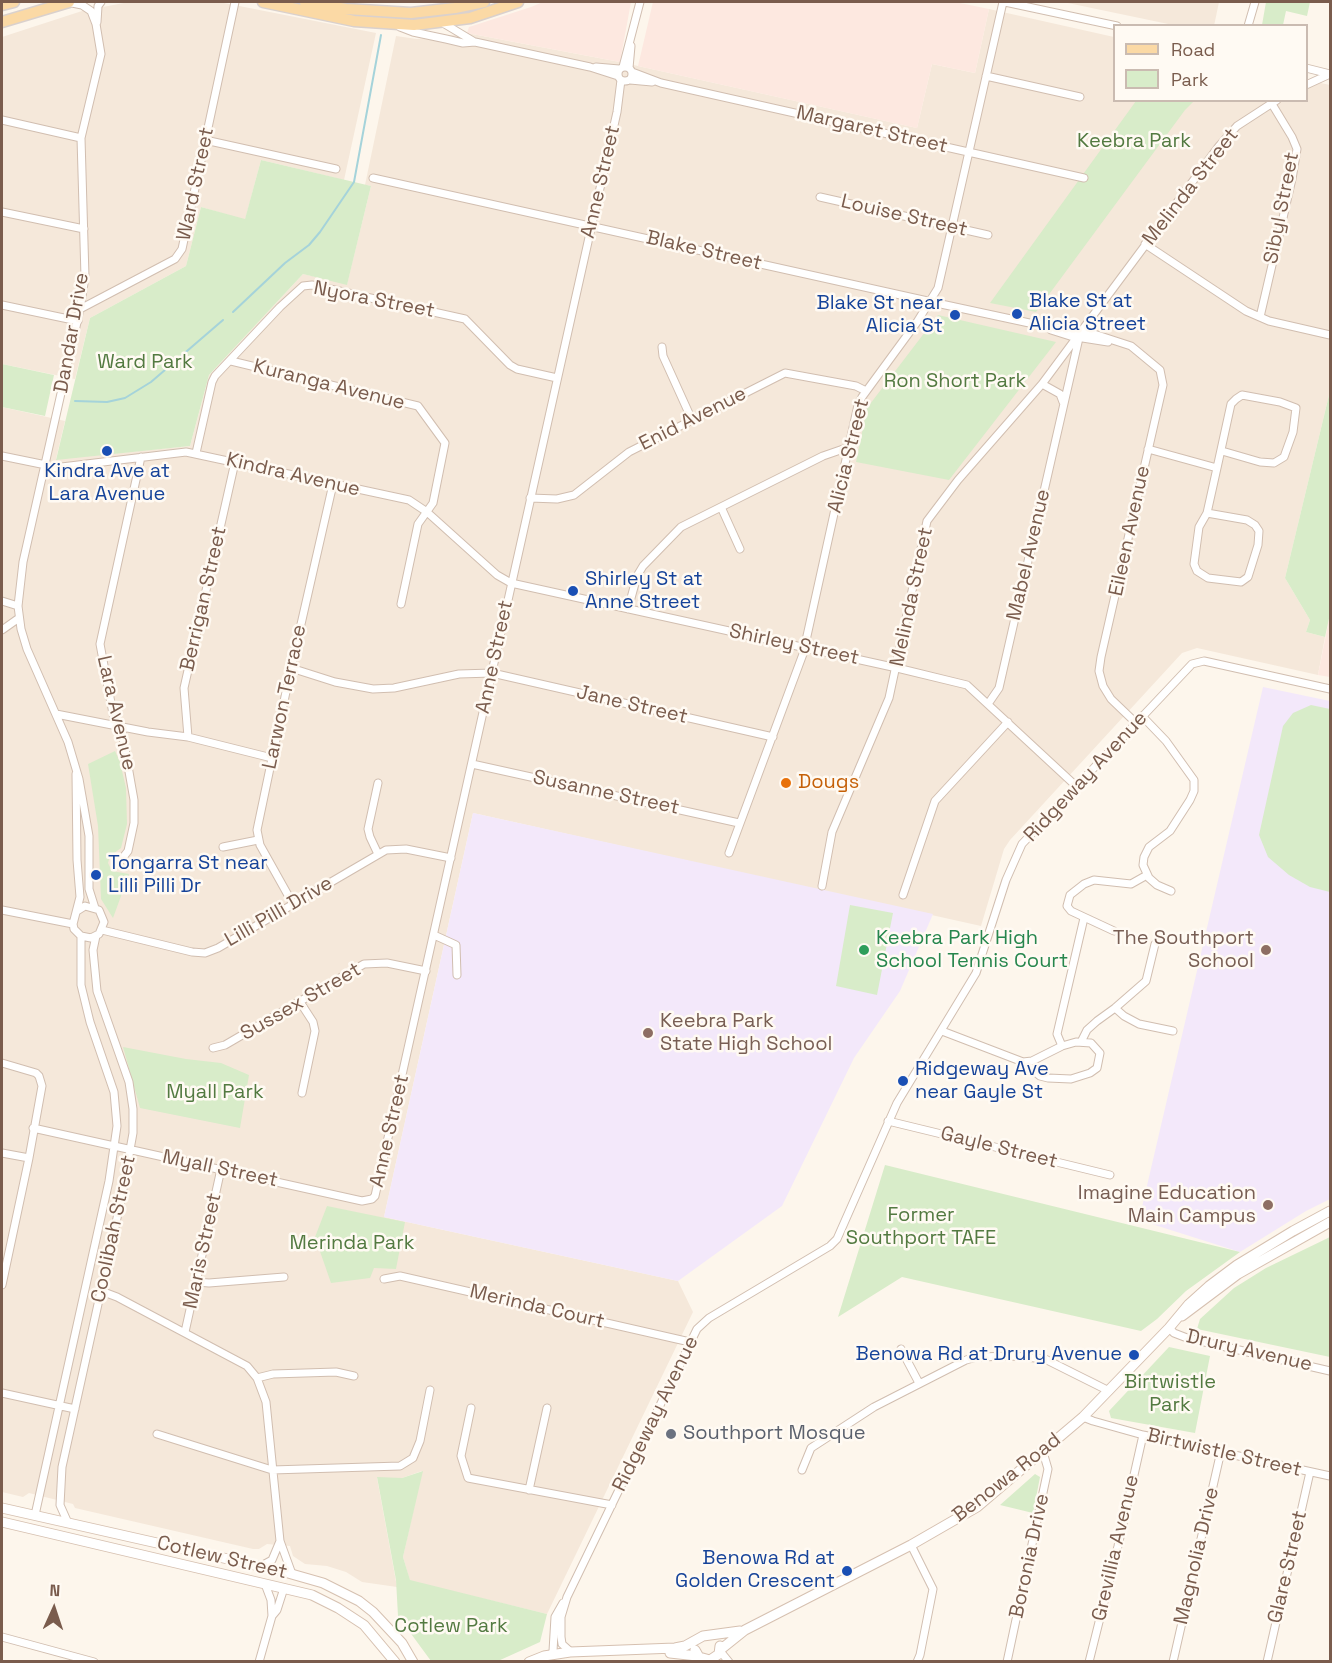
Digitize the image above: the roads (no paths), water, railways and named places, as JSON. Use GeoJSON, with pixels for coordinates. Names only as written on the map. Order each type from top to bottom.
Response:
{"type":"FeatureCollection","features":[{"type":"Feature","properties":{"kind":"main road"},"geometry":{"type":"LineString","coordinates":[[2,5],[14,2]]}},
{"type":"Feature","properties":{"kind":"main road"},"geometry":{"type":"LineString","coordinates":[[2,22],[68,2]]}},
{"type":"Feature","properties":{"kind":"main road"},"geometry":{"type":"LineString","coordinates":[[263,2],[344,19],[394,25],[442,23],[483,15],[518,2]]}},
{"type":"Feature","properties":{"kind":"main road"},"geometry":{"type":"LineString","coordinates":[[305,2],[346,9],[398,12],[439,11],[484,2]]}},
{"type":"Feature","properties":{"kind":"main road","name":"Benowa Road"},"geometry":{"type":"LineString","coordinates":[[720,1650],[745,1630],[911,1545],[977,1507],[1083,1417],[1189,1304],[1237,1265],[1293,1230],[1330,1211]]}},
{"type":"Feature","properties":{"kind":"main road","name":"Benowa Road"},"geometry":{"type":"LineString","coordinates":[[1172,1324],[1238,1274],[1330,1222]]}},
{"type":"Feature","properties":{"kind":"main road","name":"Cotlew Street"},"geometry":{"type":"LineString","coordinates":[[2,1508],[323,1583],[358,1601],[395,1634],[413,1662]]}},
{"type":"Feature","properties":{"kind":"main road"},"geometry":{"type":"LineString","coordinates":[[35,1515],[34,1522],[38,1527],[51,1531],[59,1537]]}},
{"type":"Feature","properties":{"kind":"main road","name":"Cotlew Street"},"geometry":{"type":"LineString","coordinates":[[2,1522],[312,1595],[364,1625],[395,1662]]}},
{"type":"Feature","properties":{"kind":"main road"},"geometry":{"type":"LineString","coordinates":[[256,1566],[258,1571],[279,1577],[284,1588]]}},
{"type":"Feature","properties":{"kind":"main road","name":"Benowa Road"},"geometry":{"type":"LineString","coordinates":[[711,1636],[745,1630]]}},
{"type":"Feature","properties":{"kind":"main road"},"geometry":{"type":"LineString","coordinates":[[529,1662],[571,1652],[675,1648],[697,1641],[703,1636],[711,1636],[719,1643],[720,1650],[712,1661],[674,1653],[548,1658]]}},
{"type":"Feature","properties":{"kind":"main road"},"geometry":{"type":"LineString","coordinates":[[697,1641],[695,1648],[698,1658]]}},
{"type":"Feature","properties":{"kind":"street"},"geometry":{"type":"LineString","coordinates":[[68,2],[89,9],[96,24]]}},
{"type":"Feature","properties":{"kind":"street","name":"Dandar Drive"},"geometry":{"type":"LineString","coordinates":[[76,772],[68,742],[27,649],[18,606],[23,562],[78,321],[85,277],[81,138],[101,54],[96,24],[98,6],[101,2]]}},
{"type":"Feature","properties":{"kind":"street","name":"Ward Street"},"geometry":{"type":"LineString","coordinates":[[80,309],[174,260],[182,249],[235,2]]}},
{"type":"Feature","properties":{"kind":"street","name":"Anne Street"},"geometry":{"type":"LineString","coordinates":[[372,1199],[378,1190],[640,2]]}},
{"type":"Feature","properties":{"kind":"street"},"geometry":{"type":"LineString","coordinates":[[1004,2],[1113,25]]}},
{"type":"Feature","properties":{"kind":"street","name":"Alicia Street"},"geometry":{"type":"LineString","coordinates":[[729,853],[805,648],[858,405],[931,302],[938,288],[1004,2]]}},
{"type":"Feature","properties":{"kind":"street"},"geometry":{"type":"LineString","coordinates":[[1250,24],[1255,2]]}},
{"type":"Feature","properties":{"kind":"street"},"geometry":{"type":"LineString","coordinates":[[439,11],[441,29],[446,39]]}},
{"type":"Feature","properties":{"kind":"street"},"geometry":{"type":"LineString","coordinates":[[442,23],[475,42]]}},
{"type":"Feature","properties":{"kind":"street","name":"Margaret Street"},"geometry":{"type":"LineString","coordinates":[[394,25],[413,32],[463,43],[475,42],[625,74],[1083,178]]}},
{"type":"Feature","properties":{"kind":"street"},"geometry":{"type":"LineString","coordinates":[[1308,68],[1330,74]]}},
{"type":"Feature","properties":{"kind":"street"},"geometry":{"type":"LineString","coordinates":[[1308,84],[1330,74]]}},
{"type":"Feature","properties":{"kind":"street"},"geometry":{"type":"LineString","coordinates":[[986,76],[1080,97]]}},
{"type":"Feature","properties":{"kind":"street","name":"Melinda Street"},"geometry":{"type":"LineString","coordinates":[[822,885],[832,832],[884,712],[897,668],[927,520],[958,480],[1042,384],[1219,146],[1237,126],[1275,102]]}},
{"type":"Feature","properties":{"kind":"street","name":"Sibyl Street"},"geometry":{"type":"LineString","coordinates":[[1260,317],[1297,149],[1275,102]]}},
{"type":"Feature","properties":{"kind":"street"},"geometry":{"type":"LineString","coordinates":[[2,120],[81,138]]}},
{"type":"Feature","properties":{"kind":"street"},"geometry":{"type":"LineString","coordinates":[[206,140],[336,169]]}},
{"type":"Feature","properties":{"kind":"street","name":"Blake Street"},"geometry":{"type":"LineString","coordinates":[[373,178],[1125,344]]}},
{"type":"Feature","properties":{"kind":"street","name":"Louise Street"},"geometry":{"type":"LineString","coordinates":[[820,197],[988,235]]}},
{"type":"Feature","properties":{"kind":"street"},"geometry":{"type":"LineString","coordinates":[[2,212],[84,230]]}},
{"type":"Feature","properties":{"kind":"street"},"geometry":{"type":"LineString","coordinates":[[1145,244],[1246,311],[1269,321],[1330,335]]}},
{"type":"Feature","properties":{"kind":"street","name":"Nyora Street"},"geometry":{"type":"LineString","coordinates":[[196,453],[212,382],[218,372],[303,286],[312,285],[465,319],[510,365],[517,369],[557,378]]}},
{"type":"Feature","properties":{"kind":"street"},"geometry":{"type":"LineString","coordinates":[[2,305],[78,321]]}},
{"type":"Feature","properties":{"kind":"street","name":"Mabel Avenue"},"geometry":{"type":"LineString","coordinates":[[988,704],[999,688],[1079,335]]}},
{"type":"Feature","properties":{"kind":"street","name":"Eileen Avenue"},"geometry":{"type":"LineString","coordinates":[[1125,344],[1155,365],[1160,370],[1163,380],[1100,664],[1101,679],[1106,692],[1136,723]]}},
{"type":"Feature","properties":{"kind":"street"},"geometry":{"type":"LineString","coordinates":[[663,347],[663,356],[692,420]]}},
{"type":"Feature","properties":{"kind":"street","name":"Kuranga Avenue"},"geometry":{"type":"LineString","coordinates":[[231,361],[418,406],[445,443],[433,503],[427,512]]}},
{"type":"Feature","properties":{"kind":"street","name":"Enid Avenue"},"geometry":{"type":"LineString","coordinates":[[530,498],[557,499],[574,495],[629,452],[785,373],[856,386],[866,391]]}},
{"type":"Feature","properties":{"kind":"street"},"geometry":{"type":"LineString","coordinates":[[1042,384],[1060,394],[1063,402]]}},
{"type":"Feature","properties":{"kind":"street"},"geometry":{"type":"LineString","coordinates":[[1207,513],[1247,520],[1255,525],[1258,531],[1258,545],[1248,577],[1241,582],[1208,578],[1197,571],[1194,564],[1199,527],[1207,513],[1232,404],[1242,395],[1280,402],[1296,408],[1293,432],[1284,457],[1275,463],[1260,462],[1222,451]]}},
{"type":"Feature","properties":{"kind":"street"},"geometry":{"type":"LineString","coordinates":[[628,609],[637,576],[660,547],[681,527],[823,456],[849,447]]}},
{"type":"Feature","properties":{"kind":"street"},"geometry":{"type":"LineString","coordinates":[[1148,449],[1217,468]]}},
{"type":"Feature","properties":{"kind":"street","name":"Kindra Avenue"},"geometry":{"type":"LineString","coordinates":[[2,456],[45,467],[180,452],[196,453],[409,500],[427,512],[489,569],[511,583]]}},
{"type":"Feature","properties":{"kind":"street","name":"Lara Avenue"},"geometry":{"type":"LineString","coordinates":[[120,861],[128,851],[134,824],[134,800],[122,732],[114,718],[100,644],[141,457]]}},
{"type":"Feature","properties":{"kind":"street","name":"Berrigan Street"},"geometry":{"type":"LineString","coordinates":[[188,737],[184,688],[236,462]]}},
{"type":"Feature","properties":{"kind":"street","name":"Larwon Terrace"},"geometry":{"type":"LineString","coordinates":[[258,840],[258,824],[333,484]]}},
{"type":"Feature","properties":{"kind":"street"},"geometry":{"type":"LineString","coordinates":[[721,507],[740,549]]}},
{"type":"Feature","properties":{"kind":"street"},"geometry":{"type":"LineString","coordinates":[[401,604],[418,524],[427,512]]}},
{"type":"Feature","properties":{"kind":"street","name":"Shirley Street"},"geometry":{"type":"LineString","coordinates":[[511,583],[963,683],[1076,786]]}},
{"type":"Feature","properties":{"kind":"street"},"geometry":{"type":"LineString","coordinates":[[2,601],[18,606]]}},
{"type":"Feature","properties":{"kind":"street"},"geometry":{"type":"LineString","coordinates":[[2,630],[19,618]]}},
{"type":"Feature","properties":{"kind":"street","name":"Ridgeway Avenue"},"geometry":{"type":"LineString","coordinates":[[548,1658],[553,1651],[555,1617],[567,1597],[697,1329],[709,1318],[822,1251],[837,1239],[888,1120],[976,973],[1018,851],[1034,830],[1192,664],[1204,661],[1330,689]]}},
{"type":"Feature","properties":{"kind":"street","name":"Jane Street"},"geometry":{"type":"LineString","coordinates":[[291,668],[324,679],[373,689],[394,688],[459,674],[492,673],[773,737]]}},
{"type":"Feature","properties":{"kind":"street"},"geometry":{"type":"LineString","coordinates":[[56,714],[188,737],[272,758]]}},
{"type":"Feature","properties":{"kind":"street"},"geometry":{"type":"LineString","coordinates":[[1143,716],[1166,741],[1194,780],[1194,791],[1190,800],[1170,831],[1145,852],[1143,865],[1147,875],[1157,885],[1171,891]]}},
{"type":"Feature","properties":{"kind":"street"},"geometry":{"type":"LineString","coordinates":[[903,895],[935,801],[1008,722]]}},
{"type":"Feature","properties":{"kind":"street","name":"Susanne Street"},"geometry":{"type":"LineString","coordinates":[[472,764],[739,823]]}},
{"type":"Feature","properties":{"kind":"street"},"geometry":{"type":"LineString","coordinates":[[76,772],[86,811],[90,849],[89,889],[95,908],[104,918],[102,930],[96,936],[86,938],[77,933],[73,924],[80,891],[77,860],[76,772]]}},
{"type":"Feature","properties":{"kind":"street"},"geometry":{"type":"LineString","coordinates":[[378,783],[368,829],[378,854]]}},
{"type":"Feature","properties":{"kind":"street"},"geometry":{"type":"LineString","coordinates":[[223,847],[258,840],[293,904]]}},
{"type":"Feature","properties":{"kind":"street","name":"Lilli Pilli Drive"},"geometry":{"type":"LineString","coordinates":[[102,930],[192,952],[205,953],[218,948],[392,848],[451,858]]}},
{"type":"Feature","properties":{"kind":"street"},"geometry":{"type":"LineString","coordinates":[[1114,931],[1074,914],[1067,906],[1070,895],[1094,880],[1131,884],[1147,875]]}},
{"type":"Feature","properties":{"kind":"street"},"geometry":{"type":"LineString","coordinates":[[76,911],[85,906],[95,908]]}},
{"type":"Feature","properties":{"kind":"street"},"geometry":{"type":"LineString","coordinates":[[2,910],[73,924]]}},
{"type":"Feature","properties":{"kind":"street"},"geometry":{"type":"LineString","coordinates":[[1062,1046],[1057,1034],[1084,918]]}},
{"type":"Feature","properties":{"kind":"street"},"geometry":{"type":"LineString","coordinates":[[434,935],[456,945],[457,975]]}},
{"type":"Feature","properties":{"kind":"street","name":"Coolibah Street"},"geometry":{"type":"LineString","coordinates":[[35,1515],[115,1146],[117,1118],[114,1092],[90,1022],[81,985],[81,936]]}},
{"type":"Feature","properties":{"kind":"street","name":"Coolibah Street"},"geometry":{"type":"LineString","coordinates":[[68,1523],[62,1512],[60,1497],[62,1467],[131,1150],[134,1121],[129,1082],[97,991],[93,950],[96,936]]}},
{"type":"Feature","properties":{"kind":"street"},"geometry":{"type":"LineString","coordinates":[[1081,1042],[1087,1030],[1146,981],[1155,944]]}},
{"type":"Feature","properties":{"kind":"street","name":"Sussex Street"},"geometry":{"type":"LineString","coordinates":[[213,1048],[225,1045],[359,967],[370,963],[387,963],[426,971]]}},
{"type":"Feature","properties":{"kind":"street"},"geometry":{"type":"LineString","coordinates":[[300,1002],[313,1022],[315,1031],[302,1093]]}},
{"type":"Feature","properties":{"kind":"street"},"geometry":{"type":"LineString","coordinates":[[1115,1008],[1139,1024],[1173,1031]]}},
{"type":"Feature","properties":{"kind":"street"},"geometry":{"type":"LineString","coordinates":[[942,1031],[1023,1062],[1040,1076],[1047,1078],[1071,1079],[1082,1076],[1097,1068],[1100,1053],[1095,1046],[1081,1042],[1062,1046],[1039,1058],[1023,1062]]}},
{"type":"Feature","properties":{"kind":"street"},"geometry":{"type":"LineString","coordinates":[[2,1063],[31,1070],[39,1076],[42,1086],[2,1285]]}},
{"type":"Feature","properties":{"kind":"street","name":"Gayle Street"},"geometry":{"type":"LineString","coordinates":[[888,1120],[1110,1175]]}},
{"type":"Feature","properties":{"kind":"street","name":"Myall Street"},"geometry":{"type":"LineString","coordinates":[[33,1128],[362,1201],[372,1199]]}},
{"type":"Feature","properties":{"kind":"street"},"geometry":{"type":"LineString","coordinates":[[2,1153],[29,1158]]}},
{"type":"Feature","properties":{"kind":"street","name":"Maris Street"},"geometry":{"type":"LineString","coordinates":[[185,1332],[221,1169]]}},
{"type":"Feature","properties":{"kind":"street","name":"Merinda Court"},"geometry":{"type":"LineString","coordinates":[[384,1279],[400,1276],[690,1342]]}},
{"type":"Feature","properties":{"kind":"street"},"geometry":{"type":"LineString","coordinates":[[197,1282],[284,1277]]}},
{"type":"Feature","properties":{"kind":"street"},"geometry":{"type":"LineString","coordinates":[[101,1291],[117,1297],[247,1366],[257,1378],[266,1402],[280,1541],[292,1574]]}},
{"type":"Feature","properties":{"kind":"street","name":"Drury Avenue"},"geometry":{"type":"LineString","coordinates":[[1172,1324],[1174,1333],[1187,1338],[1330,1371]]}},
{"type":"Feature","properties":{"kind":"street"},"geometry":{"type":"LineString","coordinates":[[901,1349],[919,1383]]}},
{"type":"Feature","properties":{"kind":"street"},"geometry":{"type":"LineString","coordinates":[[802,1470],[812,1448],[874,1407],[966,1359],[1014,1356],[1045,1359],[1109,1391]]}},
{"type":"Feature","properties":{"kind":"street"},"geometry":{"type":"LineString","coordinates":[[257,1378],[273,1374],[336,1372],[354,1377]]}},
{"type":"Feature","properties":{"kind":"street"},"geometry":{"type":"LineString","coordinates":[[157,1434],[272,1470],[399,1466],[413,1458],[420,1441],[429,1390]]}},
{"type":"Feature","properties":{"kind":"street"},"geometry":{"type":"LineString","coordinates":[[2,1393],[75,1408]]}},
{"type":"Feature","properties":{"kind":"street"},"geometry":{"type":"LineString","coordinates":[[471,1408],[461,1456],[468,1478],[612,1505]]}},
{"type":"Feature","properties":{"kind":"street"},"geometry":{"type":"LineString","coordinates":[[529,1490],[547,1408]]}},
{"type":"Feature","properties":{"kind":"street","name":"Birtwistle Street"},"geometry":{"type":"LineString","coordinates":[[1083,1417],[1143,1435],[1330,1476]]}},
{"type":"Feature","properties":{"kind":"street","name":"Grevillia Avenue"},"geometry":{"type":"LineString","coordinates":[[1089,1662],[1143,1435]]}},
{"type":"Feature","properties":{"kind":"street","name":"Magnolia Drive"},"geometry":{"type":"LineString","coordinates":[[1173,1662],[1221,1451]]}},
{"type":"Feature","properties":{"kind":"street","name":"Boronia Drive"},"geometry":{"type":"LineString","coordinates":[[1007,1662],[1048,1469],[1043,1452]]}},
{"type":"Feature","properties":{"kind":"street","name":"Glare Street"},"geometry":{"type":"LineString","coordinates":[[1267,1662],[1310,1472]]}},
{"type":"Feature","properties":{"kind":"street"},"geometry":{"type":"LineString","coordinates":[[256,1566],[272,1560],[280,1541]]}},
{"type":"Feature","properties":{"kind":"street"},"geometry":{"type":"LineString","coordinates":[[911,1545],[933,1590],[917,1662]]}},
{"type":"Feature","properties":{"kind":"street"},"geometry":{"type":"LineString","coordinates":[[260,1662],[272,1616],[271,1600],[265,1584]]}},
{"type":"Feature","properties":{"kind":"street"},"geometry":{"type":"LineString","coordinates":[[272,1616],[277,1610],[284,1588]]}},
{"type":"Feature","properties":{"kind":"street","name":"Ridgeway Avenue"},"geometry":{"type":"LineString","coordinates":[[567,1597],[561,1617],[561,1636],[562,1644],[571,1652]]}},
{"type":"Feature","properties":{"kind":"street"},"geometry":{"type":"LineString","coordinates":[[2,1638],[94,1662]]}},
{"type":"Feature","properties":{"kind":"street"},"geometry":{"type":"LineString","coordinates":[[720,1650],[729,1662]]}},
{"type":"Feature","properties":{"kind":"waterway"},"geometry":{"type":"LineString","coordinates":[[233,312],[285,263],[309,245],[354,182],[381,35]]}},
{"type":"Feature","properties":{"kind":"waterway"},"geometry":{"type":"LineString","coordinates":[[75,401],[107,402],[125,398],[151,382],[223,320]]}},
{"type":"Feature","properties":{"kind":"place","name":"Blake St at Alicia Street"},"geometry":{"type":"Point","coordinates":[1017,314]}},
{"type":"Feature","properties":{"kind":"place","name":"Blake St near Alicia St"},"geometry":{"type":"Point","coordinates":[955,315]}},
{"type":"Feature","properties":{"kind":"place","name":"Kindra Ave at Lara Avenue"},"geometry":{"type":"Point","coordinates":[107,451]}},
{"type":"Feature","properties":{"kind":"place","name":"Shirley St at Anne Street"},"geometry":{"type":"Point","coordinates":[573,591]}},
{"type":"Feature","properties":{"kind":"place","name":"Dougs"},"geometry":{"type":"Point","coordinates":[786,783]}},
{"type":"Feature","properties":{"kind":"place","name":"Tongarra St near Lilli Pilli Dr"},"geometry":{"type":"Point","coordinates":[96,875]}},
{"type":"Feature","properties":{"kind":"place","name":"Keebra Park High School Tennis Court"},"geometry":{"type":"Point","coordinates":[864,950]}},
{"type":"Feature","properties":{"kind":"place","name":"The Southport School"},"geometry":{"type":"Point","coordinates":[1266,950]}},
{"type":"Feature","properties":{"kind":"place","name":"Keebra Park State High School"},"geometry":{"type":"Point","coordinates":[648,1033]}},
{"type":"Feature","properties":{"kind":"place","name":"Ridgeway Ave near Gayle St"},"geometry":{"type":"Point","coordinates":[903,1081]}},
{"type":"Feature","properties":{"kind":"place","name":"Imagine Education Main Campus"},"geometry":{"type":"Point","coordinates":[1268,1205]}},
{"type":"Feature","properties":{"kind":"place","name":"Benowa Rd at Drury Avenue"},"geometry":{"type":"Point","coordinates":[1134,1355]}},
{"type":"Feature","properties":{"kind":"place","name":"Southport Mosque"},"geometry":{"type":"Point","coordinates":[671,1434]}},
{"type":"Feature","properties":{"kind":"place","name":"Benowa Rd at Golden Crescent"},"geometry":{"type":"Point","coordinates":[847,1571]}},
{"type":"Feature","properties":{"kind":"park label","name":"Keebra Park"},"geometry":{"type":"Point","coordinates":[1134,142]}},
{"type":"Feature","properties":{"kind":"park label","name":"Ward Park"},"geometry":{"type":"Point","coordinates":[145,363]}},
{"type":"Feature","properties":{"kind":"park label","name":"Ron Short Park"},"geometry":{"type":"Point","coordinates":[955,382]}},
{"type":"Feature","properties":{"kind":"park label","name":"Myall Park"},"geometry":{"type":"Point","coordinates":[215,1093]}},
{"type":"Feature","properties":{"kind":"park label","name":"Former Southport TAFE"},"geometry":{"type":"Point","coordinates":[921,1228]}},
{"type":"Feature","properties":{"kind":"park label","name":"Merinda Park"},"geometry":{"type":"Point","coordinates":[352,1244]}},
{"type":"Feature","properties":{"kind":"park label","name":"Birtwistle Park"},"geometry":{"type":"Point","coordinates":[1170,1394]}},
{"type":"Feature","properties":{"kind":"park label","name":"Cotlew Park"},"geometry":{"type":"Point","coordinates":[451,1627]}}]}
